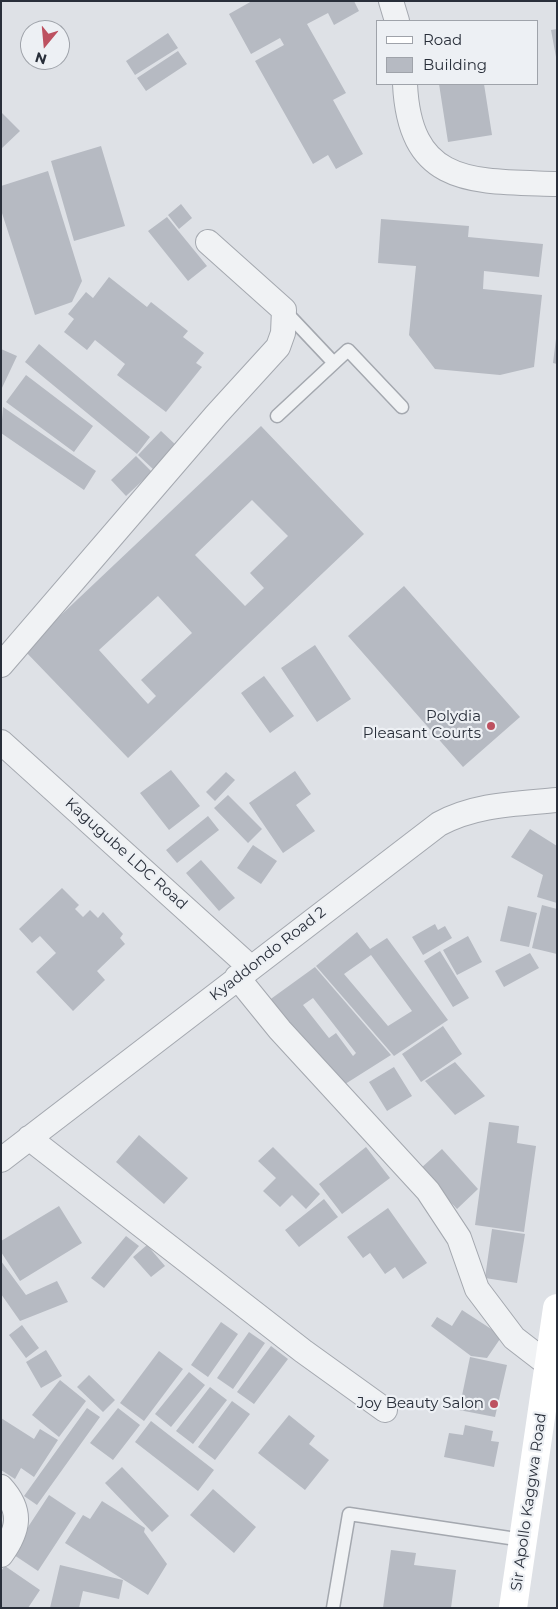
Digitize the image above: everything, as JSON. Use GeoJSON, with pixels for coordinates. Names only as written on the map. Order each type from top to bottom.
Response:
{"type":"FeatureCollection","features":[{"type":"Feature","properties":{"kind":"main road","name":"Sir Apollo Kaggwa Road"},"geometry":{"type":"LineString","coordinates":[[513,1608],[557,1308]]}},
{"type":"Feature","properties":{"kind":"street"},"geometry":{"type":"LineString","coordinates":[[391,1],[397,20]]}},
{"type":"Feature","properties":{"kind":"street"},"geometry":{"type":"LineString","coordinates":[[405,85],[418,144],[436,164],[478,181],[557,184]]}},
{"type":"Feature","properties":{"kind":"street"},"geometry":{"type":"LineString","coordinates":[[1,665],[216,415],[278,347],[283,333],[284,310],[208,242]]}},
{"type":"Feature","properties":{"kind":"street","name":"Kagugube LDC Road"},"geometry":{"type":"LineString","coordinates":[[1,742],[243,972],[280,1030],[428,1191],[459,1238],[478,1288],[514,1338],[549,1365]]}},
{"type":"Feature","properties":{"kind":"street","name":"Kyaddondo Road 2"},"geometry":{"type":"LineString","coordinates":[[1,1160],[243,972],[439,824],[455,815],[476,809],[557,800]]}},
{"type":"Feature","properties":{"kind":"street"},"geometry":{"type":"LineString","coordinates":[[29,1138],[295,1345],[385,1410]]}},
{"type":"Feature","properties":{"kind":"street"},"geometry":{"type":"LineString","coordinates":[[1,1487],[12,1499],[17,1522],[10,1543],[1,1555]]}},
{"type":"Feature","properties":{"kind":"lane"},"geometry":{"type":"LineString","coordinates":[[284,310],[334,363]]}},
{"type":"Feature","properties":{"kind":"lane"},"geometry":{"type":"LineString","coordinates":[[277,416],[348,350],[402,407]]}},
{"type":"Feature","properties":{"kind":"lane"},"geometry":{"type":"LineString","coordinates":[[333,1608],[350,1514],[523,1540]]}},
{"type":"Feature","properties":{"kind":"building"},"geometry":{"type":"Polygon","coordinates":[[[252,1],[354,1],[359,11],[334,25],[328,13],[307,24],[346,93],[333,100],[363,154],[336,169],[328,155],[313,164],[255,61],[284,45],[280,38],[251,54],[229,14],[252,1]]]}},
{"type":"Feature","properties":{"kind":"building"},"geometry":{"type":"Polygon","coordinates":[[[557,29],[557,56],[556,57],[551,30],[557,29]]]}},
{"type":"Feature","properties":{"kind":"building"},"geometry":{"type":"Polygon","coordinates":[[[168,33],[178,48],[135,75],[126,61],[168,33]]]}},
{"type":"Feature","properties":{"kind":"building"},"geometry":{"type":"Polygon","coordinates":[[[178,51],[187,64],[146,91],[137,78],[178,51]]]}},
{"type":"Feature","properties":{"kind":"building"},"geometry":{"type":"Polygon","coordinates":[[[439,85],[484,85],[492,135],[448,142],[439,85]]]}},
{"type":"Feature","properties":{"kind":"building"},"geometry":{"type":"Polygon","coordinates":[[[1,112],[20,131],[1,149],[1,112]]]}},
{"type":"Feature","properties":{"kind":"building"},"geometry":{"type":"Polygon","coordinates":[[[101,146],[125,226],[74,241],[51,161],[101,146]]]}},
{"type":"Feature","properties":{"kind":"building"},"geometry":{"type":"Polygon","coordinates":[[[48,171],[82,281],[72,302],[35,315],[1,210],[1,186],[48,171]]]}},
{"type":"Feature","properties":{"kind":"building"},"geometry":{"type":"Polygon","coordinates":[[[181,204],[192,218],[179,229],[168,215],[181,204]]]}},
{"type":"Feature","properties":{"kind":"building"},"geometry":{"type":"Polygon","coordinates":[[[167,217],[207,266],[188,281],[148,231],[167,217]]]}},
{"type":"Feature","properties":{"kind":"building"},"geometry":{"type":"Polygon","coordinates":[[[381,219],[469,226],[468,237],[543,244],[539,277],[484,271],[483,289],[542,295],[534,367],[500,375],[435,369],[409,335],[416,266],[378,263],[381,219]]]}},
{"type":"Feature","properties":{"kind":"building"},"geometry":{"type":"Polygon","coordinates":[[[109,277],[147,307],[151,302],[188,331],[183,337],[204,353],[196,363],[202,367],[166,412],[117,375],[125,364],[95,340],[87,350],[64,332],[74,319],[68,314],[86,292],[93,298],[109,277]]]}},
{"type":"Feature","properties":{"kind":"building"},"geometry":{"type":"Polygon","coordinates":[[[557,339],[557,364],[553,363],[557,339]]]}},
{"type":"Feature","properties":{"kind":"building"},"geometry":{"type":"Polygon","coordinates":[[[39,344],[150,437],[137,454],[25,362],[39,344]]]}},
{"type":"Feature","properties":{"kind":"building"},"geometry":{"type":"Polygon","coordinates":[[[1,349],[17,356],[1,390],[1,349]]]}},
{"type":"Feature","properties":{"kind":"building"},"geometry":{"type":"Polygon","coordinates":[[[26,375],[93,426],[74,452],[6,402],[26,375]]]}},
{"type":"Feature","properties":{"kind":"building"},"geometry":{"type":"Polygon","coordinates":[[[3,407],[96,471],[84,490],[1,433],[3,407]]]}},
{"type":"Feature","properties":{"kind":"building"},"geometry":{"type":"Polygon","coordinates":[[[261,426],[364,534],[128,758],[24,650],[261,426]],[[252,500],[195,555],[245,606],[264,588],[250,573],[288,536],[252,500]],[[158,596],[99,650],[148,704],[156,696],[141,680],[192,633],[158,596]]]}},
{"type":"Feature","properties":{"kind":"building"},"geometry":{"type":"Polygon","coordinates":[[[161,431],[177,446],[154,470],[138,455],[161,431]]]}},
{"type":"Feature","properties":{"kind":"building"},"geometry":{"type":"Polygon","coordinates":[[[136,456],[152,472],[126,496],[111,480],[136,456]]]}},
{"type":"Feature","properties":{"kind":"building"},"geometry":{"type":"Polygon","coordinates":[[[404,586],[520,717],[463,767],[348,636],[404,586]]]}},
{"type":"Feature","properties":{"kind":"building"},"geometry":{"type":"Polygon","coordinates":[[[315,645],[351,699],[317,722],[281,668],[315,645]]]}},
{"type":"Feature","properties":{"kind":"building"},"geometry":{"type":"Polygon","coordinates":[[[264,676],[294,716],[270,733],[241,693],[264,676]]]}},
{"type":"Feature","properties":{"kind":"building"},"geometry":{"type":"Polygon","coordinates":[[[171,770],[200,806],[169,830],[140,793],[171,770]]]}},
{"type":"Feature","properties":{"kind":"building"},"geometry":{"type":"Polygon","coordinates":[[[295,771],[311,794],[296,805],[315,831],[283,853],[249,803],[295,771]]]}},
{"type":"Feature","properties":{"kind":"building"},"geometry":{"type":"Polygon","coordinates":[[[226,772],[235,780],[215,801],[206,792],[226,772]]]}},
{"type":"Feature","properties":{"kind":"building"},"geometry":{"type":"Polygon","coordinates":[[[228,795],[262,829],[248,843],[214,808],[228,795]]]}},
{"type":"Feature","properties":{"kind":"building"},"geometry":{"type":"Polygon","coordinates":[[[208,816],[219,830],[177,863],[166,850],[208,816]]]}},
{"type":"Feature","properties":{"kind":"building"},"geometry":{"type":"Polygon","coordinates":[[[530,829],[557,846],[557,903],[537,897],[543,875],[511,857],[530,829]]]}},
{"type":"Feature","properties":{"kind":"building"},"geometry":{"type":"Polygon","coordinates":[[[253,845],[277,861],[261,884],[237,868],[253,845]]]}},
{"type":"Feature","properties":{"kind":"building"},"geometry":{"type":"Polygon","coordinates":[[[201,860],[235,898],[219,911],[186,873],[201,860]]]}},
{"type":"Feature","properties":{"kind":"building"},"geometry":{"type":"Polygon","coordinates":[[[62,888],[79,905],[75,909],[83,917],[90,910],[98,918],[103,912],[123,934],[120,938],[125,944],[97,971],[105,980],[73,1011],[36,972],[56,953],[40,936],[32,943],[19,929],[62,888]]]}},
{"type":"Feature","properties":{"kind":"building"},"geometry":{"type":"Polygon","coordinates":[[[542,905],[557,909],[557,954],[532,948],[542,905]]]}},
{"type":"Feature","properties":{"kind":"building"},"geometry":{"type":"Polygon","coordinates":[[[508,906],[537,913],[529,947],[500,941],[508,906]]]}},
{"type":"Feature","properties":{"kind":"building"},"geometry":{"type":"Polygon","coordinates":[[[435,924],[438,930],[445,926],[452,938],[423,955],[412,937],[435,924]]]}},
{"type":"Feature","properties":{"kind":"building"},"geometry":{"type":"Polygon","coordinates":[[[357,932],[370,949],[387,938],[448,1020],[394,1056],[316,966],[357,932]],[[371,955],[344,974],[388,1026],[412,1011],[371,955]]]}},
{"type":"Feature","properties":{"kind":"building"},"geometry":{"type":"Polygon","coordinates":[[[468,936],[482,962],[457,975],[443,950],[468,936]]]}},
{"type":"Feature","properties":{"kind":"building"},"geometry":{"type":"Polygon","coordinates":[[[440,951],[469,998],[453,1007],[424,961],[440,951]]]}},
{"type":"Feature","properties":{"kind":"building"},"geometry":{"type":"Polygon","coordinates":[[[530,953],[539,968],[504,987],[495,971],[530,953]]]}},
{"type":"Feature","properties":{"kind":"building"},"geometry":{"type":"Polygon","coordinates":[[[315,967],[391,1055],[342,1086],[268,1001],[315,967]],[[313,998],[303,1005],[329,1038],[336,1033],[353,1056],[356,1053],[313,998]]]}},
{"type":"Feature","properties":{"kind":"building"},"geometry":{"type":"Polygon","coordinates":[[[443,1026],[462,1054],[421,1082],[402,1054],[443,1026]]]}},
{"type":"Feature","properties":{"kind":"building"},"geometry":{"type":"Polygon","coordinates":[[[455,1062],[485,1096],[455,1115],[425,1081],[455,1062]]]}},
{"type":"Feature","properties":{"kind":"building"},"geometry":{"type":"Polygon","coordinates":[[[394,1067],[412,1096],[387,1111],[369,1082],[394,1067]]]}},
{"type":"Feature","properties":{"kind":"building"},"geometry":{"type":"Polygon","coordinates":[[[489,1122],[519,1126],[517,1143],[536,1146],[524,1232],[475,1225],[489,1122]]]}},
{"type":"Feature","properties":{"kind":"building"},"geometry":{"type":"Polygon","coordinates":[[[139,1135],[188,1178],[164,1204],[116,1162],[139,1135]]]}},
{"type":"Feature","properties":{"kind":"building"},"geometry":{"type":"Polygon","coordinates":[[[273,1147],[320,1194],[306,1209],[292,1195],[280,1207],[263,1191],[276,1178],[258,1161],[273,1147]]]}},
{"type":"Feature","properties":{"kind":"building"},"geometry":{"type":"Polygon","coordinates":[[[366,1147],[390,1178],[342,1214],[319,1184],[366,1147]]]}},
{"type":"Feature","properties":{"kind":"building"},"geometry":{"type":"Polygon","coordinates":[[[442,1149],[478,1189],[457,1209],[420,1169],[442,1149]]]}},
{"type":"Feature","properties":{"kind":"building"},"geometry":{"type":"Polygon","coordinates":[[[324,1199],[338,1217],[299,1247],[285,1230],[324,1199]]]}},
{"type":"Feature","properties":{"kind":"building"},"geometry":{"type":"Polygon","coordinates":[[[59,1206],[82,1243],[20,1281],[1,1252],[1,1241],[59,1206]]]}},
{"type":"Feature","properties":{"kind":"building"},"geometry":{"type":"Polygon","coordinates":[[[388,1208],[427,1263],[403,1279],[395,1267],[385,1274],[370,1253],[363,1258],[347,1237],[388,1208]]]}},
{"type":"Feature","properties":{"kind":"building"},"geometry":{"type":"Polygon","coordinates":[[[492,1229],[525,1234],[517,1283],[485,1278],[492,1229]]]}},
{"type":"Feature","properties":{"kind":"building"},"geometry":{"type":"Polygon","coordinates":[[[126,1236],[139,1246],[104,1288],[91,1278],[126,1236]]]}},
{"type":"Feature","properties":{"kind":"building"},"geometry":{"type":"Polygon","coordinates":[[[147,1245],[165,1266],[151,1277],[133,1257],[147,1245]]]}},
{"type":"Feature","properties":{"kind":"building"},"geometry":{"type":"Polygon","coordinates":[[[1,1261],[26,1295],[57,1281],[68,1302],[20,1321],[1,1294],[1,1261]]]}},
{"type":"Feature","properties":{"kind":"building"},"geometry":{"type":"Polygon","coordinates":[[[462,1310],[502,1336],[487,1358],[471,1356],[431,1326],[437,1317],[452,1326],[462,1310]]]}},
{"type":"Feature","properties":{"kind":"building"},"geometry":{"type":"Polygon","coordinates":[[[221,1322],[238,1334],[208,1377],[191,1365],[221,1322]]]}},
{"type":"Feature","properties":{"kind":"building"},"geometry":{"type":"Polygon","coordinates":[[[22,1325],[39,1348],[26,1358],[9,1335],[22,1325]]]}},
{"type":"Feature","properties":{"kind":"building"},"geometry":{"type":"Polygon","coordinates":[[[249,1332],[265,1343],[233,1389],[217,1378],[249,1332]]]}},
{"type":"Feature","properties":{"kind":"building"},"geometry":{"type":"Polygon","coordinates":[[[271,1346],[288,1359],[254,1404],[237,1392],[271,1346]]]}},
{"type":"Feature","properties":{"kind":"building"},"geometry":{"type":"Polygon","coordinates":[[[46,1350],[62,1376],[41,1388],[26,1362],[46,1350]]]}},
{"type":"Feature","properties":{"kind":"building"},"geometry":{"type":"Polygon","coordinates":[[[159,1351],[183,1369],[144,1421],[120,1403],[159,1351]]]}},
{"type":"Feature","properties":{"kind":"building"},"geometry":{"type":"Polygon","coordinates":[[[470,1357],[507,1365],[495,1417],[459,1410],[470,1357]]]}},
{"type":"Feature","properties":{"kind":"building"},"geometry":{"type":"Polygon","coordinates":[[[189,1372],[205,1385],[171,1427],[155,1414],[189,1372]]]}},
{"type":"Feature","properties":{"kind":"building"},"geometry":{"type":"Polygon","coordinates":[[[89,1375],[115,1400],[103,1412],[77,1387],[89,1375]]]}},
{"type":"Feature","properties":{"kind":"building"},"geometry":{"type":"Polygon","coordinates":[[[60,1380],[86,1401],[59,1437],[32,1415],[60,1380]]]}},
{"type":"Feature","properties":{"kind":"building"},"geometry":{"type":"Polygon","coordinates":[[[210,1387],[227,1400],[193,1444],[176,1431],[210,1387]]]}},
{"type":"Feature","properties":{"kind":"building"},"geometry":{"type":"Polygon","coordinates":[[[232,1401],[250,1414],[215,1460],[198,1447],[232,1401]]]}},
{"type":"Feature","properties":{"kind":"building"},"geometry":{"type":"Polygon","coordinates":[[[87,1408],[100,1417],[37,1505],[24,1496],[87,1408]]]}},
{"type":"Feature","properties":{"kind":"building"},"geometry":{"type":"Polygon","coordinates":[[[118,1408],[140,1425],[113,1460],[90,1443],[118,1408]]]}},
{"type":"Feature","properties":{"kind":"building"},"geometry":{"type":"Polygon","coordinates":[[[289,1415],[315,1436],[309,1444],[329,1460],[305,1490],[258,1453],[289,1415]]]}},
{"type":"Feature","properties":{"kind":"building"},"geometry":{"type":"Polygon","coordinates":[[[1,1418],[34,1439],[40,1429],[58,1440],[34,1477],[21,1468],[15,1479],[1,1470],[1,1418]]]}},
{"type":"Feature","properties":{"kind":"building"},"geometry":{"type":"Polygon","coordinates":[[[151,1421],[214,1470],[198,1491],[135,1442],[151,1421]]]}},
{"type":"Feature","properties":{"kind":"building"},"geometry":{"type":"Polygon","coordinates":[[[465,1425],[493,1431],[491,1441],[499,1442],[494,1467],[444,1457],[449,1433],[463,1435],[465,1425]]]}},
{"type":"Feature","properties":{"kind":"building"},"geometry":{"type":"Polygon","coordinates":[[[122,1467],[169,1516],[152,1532],[105,1483],[122,1467]]]}},
{"type":"Feature","properties":{"kind":"building"},"geometry":{"type":"Polygon","coordinates":[[[213,1489],[256,1527],[234,1553],[190,1515],[213,1489]]]}},
{"type":"Feature","properties":{"kind":"building"},"geometry":{"type":"Polygon","coordinates":[[[49,1495],[76,1513],[38,1571],[11,1553],[49,1495]]]}},
{"type":"Feature","properties":{"kind":"building"},"geometry":{"type":"Polygon","coordinates":[[[102,1501],[145,1528],[144,1532],[167,1564],[148,1595],[65,1543],[83,1515],[90,1519],[102,1501]]]}},
{"type":"Feature","properties":{"kind":"building"},"geometry":{"type":"Polygon","coordinates":[[[391,1550],[416,1553],[414,1565],[456,1570],[451,1608],[383,1608],[391,1550]]]}},
{"type":"Feature","properties":{"kind":"building"},"geometry":{"type":"Polygon","coordinates":[[[60,1565],[123,1580],[119,1599],[83,1591],[79,1608],[50,1608],[60,1565]]]}},
{"type":"Feature","properties":{"kind":"building"},"geometry":{"type":"Polygon","coordinates":[[[5,1566],[40,1590],[28,1608],[1,1608],[1,1571],[5,1566]]]}},
{"type":"Feature","properties":{"kind":"place","name":"Polydia Pleasant Courts"},"geometry":{"type":"Point","coordinates":[491,726]}},
{"type":"Feature","properties":{"kind":"place","name":"Joy Beauty Salon"},"geometry":{"type":"Point","coordinates":[494,1404]}}]}
